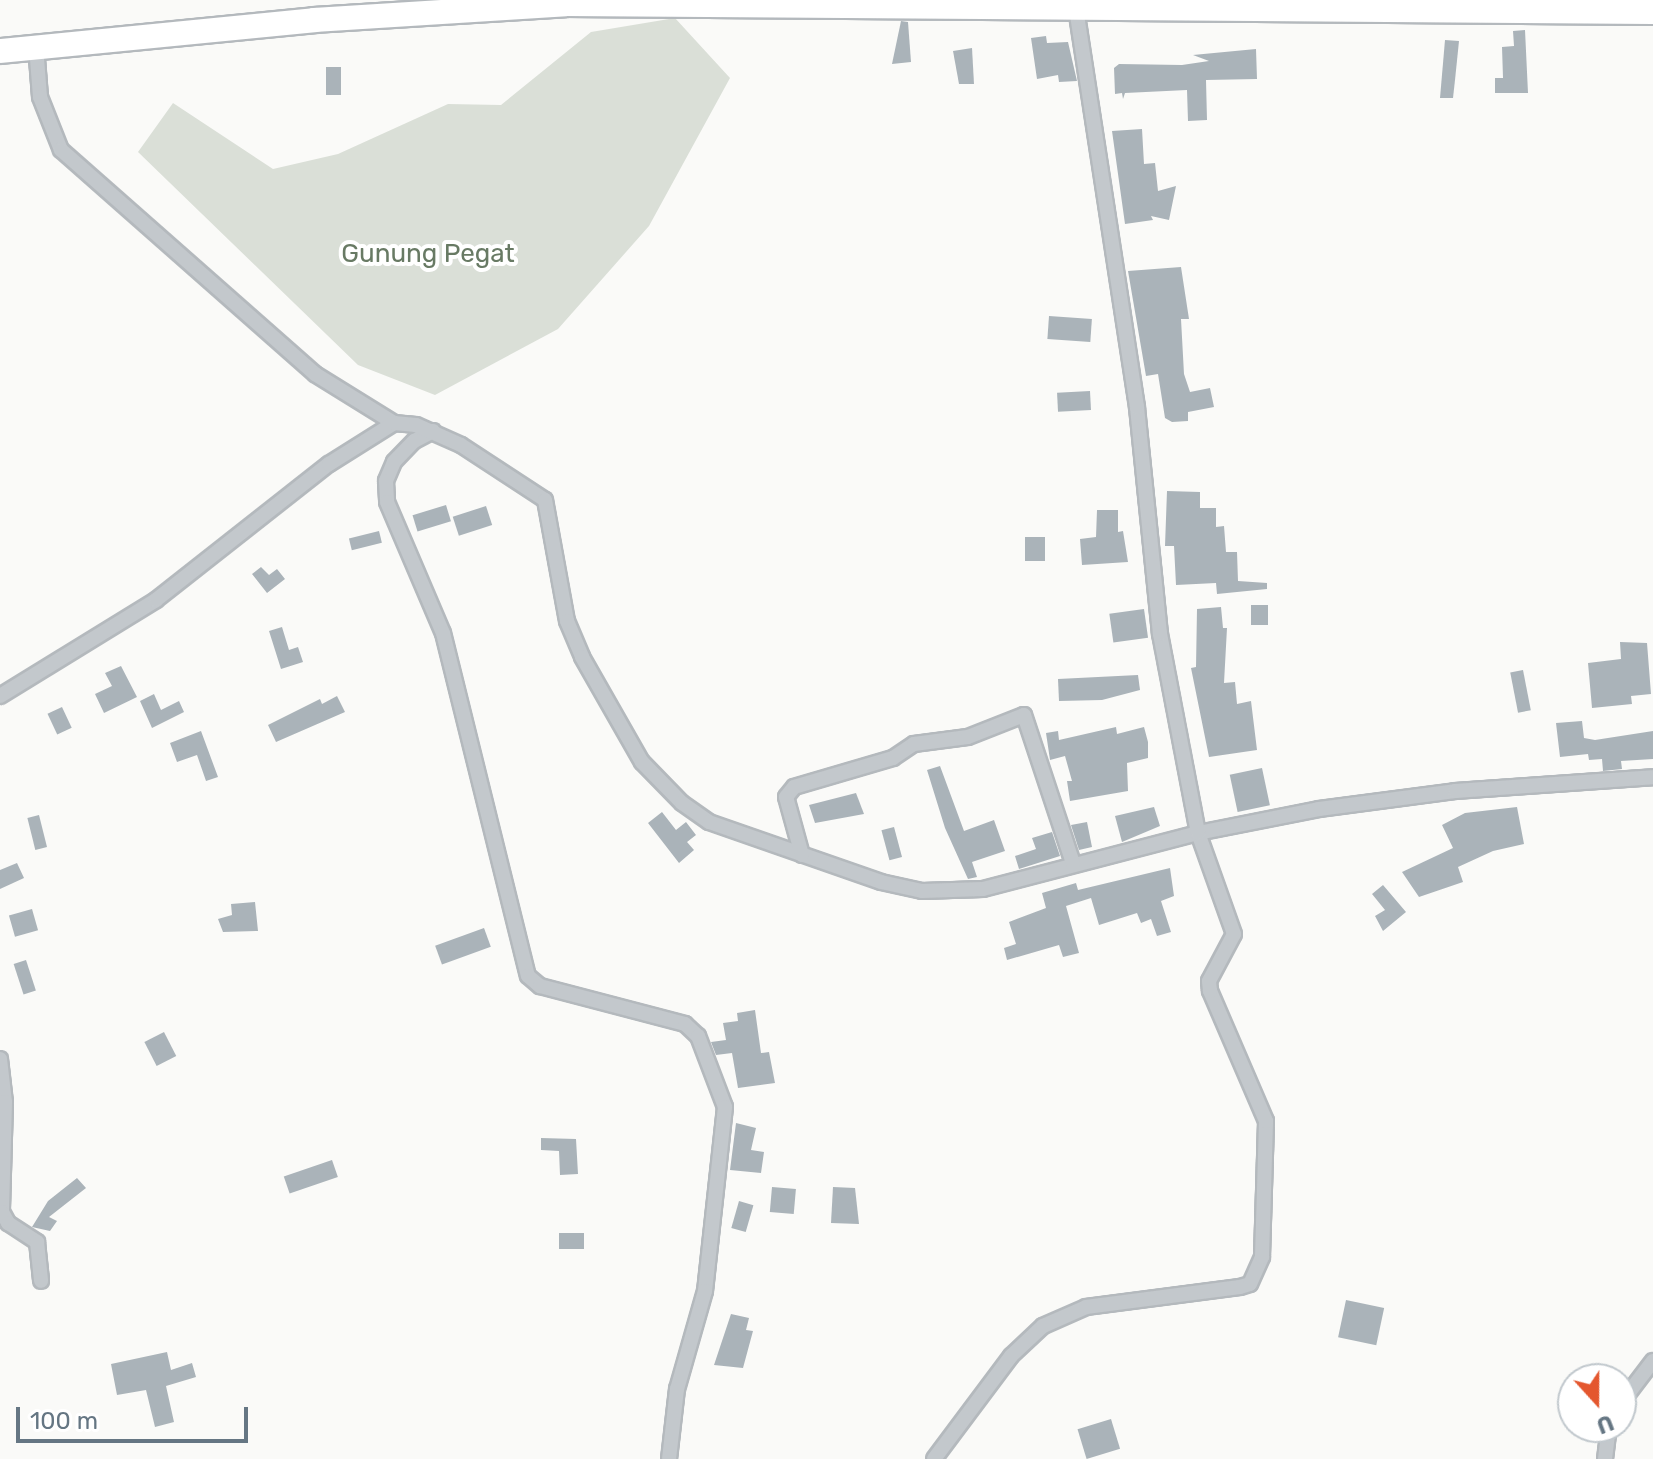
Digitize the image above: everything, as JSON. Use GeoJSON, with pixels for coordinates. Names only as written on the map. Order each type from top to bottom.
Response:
{"type":"FeatureCollection","features":[{"type":"Feature","properties":{"kind":"highway"},"geometry":{"type":"LineString","coordinates":[[20,49],[314,20],[565,4],[1653,12]]}},
{"type":"Feature","properties":{"kind":"street"},"geometry":{"type":"LineString","coordinates":[[934,1459],[1011,1356],[1043,1326],[1086,1307],[1240,1287],[1250,1284],[1258,1271],[1269,1144],[1266,1121],[1210,991],[1209,981],[1234,934],[1198,833],[1160,634],[1137,407],[1076,9]]}},
{"type":"Feature","properties":{"kind":"street"},"geometry":{"type":"LineString","coordinates":[[20,49],[61,150],[315,374],[394,423],[433,431],[545,500],[567,621],[605,701],[653,776],[709,822],[802,855],[922,891],[983,889],[1073,863],[1198,833],[1319,809],[1455,791],[1653,777]]}},
{"type":"Feature","properties":{"kind":"street"},"geometry":{"type":"LineString","coordinates":[[0,696],[156,600],[329,464],[394,423]]}},
{"type":"Feature","properties":{"kind":"street"},"geometry":{"type":"LineString","coordinates":[[433,431],[414,441],[394,462],[386,481],[387,502],[443,633],[528,976],[540,986],[685,1024],[698,1036],[725,1107],[705,1291],[677,1389],[669,1459]]}},
{"type":"Feature","properties":{"kind":"street"},"geometry":{"type":"LineString","coordinates":[[802,855],[786,797],[794,787],[878,763],[914,744],[968,737],[1024,715],[1073,863]]}},
{"type":"Feature","properties":{"kind":"street"},"geometry":{"type":"LineString","coordinates":[[0,1059],[5,1102],[2,1212],[8,1223],[37,1242],[41,1281]]}},
{"type":"Feature","properties":{"kind":"street"},"geometry":{"type":"LineString","coordinates":[[1637,1382],[1653,1361]]}},
{"type":"Feature","properties":{"kind":"green space","name":"Gunung Pegat"},"geometry":{"type":"Polygon","coordinates":[[[675,18],[730,78],[649,226],[558,329],[435,395],[358,365],[138,152],[173,103],[273,169],[338,154],[448,104],[501,105],[591,32],[675,18]]]}},
{"type":"Feature","properties":{"kind":"building"},"geometry":{"type":"Polygon","coordinates":[[[901,21],[908,22],[911,62],[892,64],[901,21]]]}},
{"type":"Feature","properties":{"kind":"building"},"geometry":{"type":"Polygon","coordinates":[[[1525,30],[1528,93],[1495,93],[1495,78],[1503,78],[1502,47],[1514,46],[1513,31],[1525,30]]]}},
{"type":"Feature","properties":{"kind":"building"},"geometry":{"type":"Polygon","coordinates":[[[1046,36],[1047,43],[1068,42],[1077,81],[1059,82],[1058,75],[1037,79],[1031,38],[1046,36]]]}},
{"type":"Feature","properties":{"kind":"building"},"geometry":{"type":"Polygon","coordinates":[[[1445,40],[1459,41],[1453,98],[1440,98],[1445,40]]]}},
{"type":"Feature","properties":{"kind":"building"},"geometry":{"type":"Polygon","coordinates":[[[972,48],[974,84],[959,84],[953,51],[972,48]]]}},
{"type":"Feature","properties":{"kind":"building"},"geometry":{"type":"Polygon","coordinates":[[[1256,49],[1257,79],[1206,80],[1207,120],[1188,121],[1187,90],[1125,93],[1123,99],[1122,93],[1115,94],[1114,68],[1119,64],[1182,65],[1209,61],[1193,55],[1256,49]]]}},
{"type":"Feature","properties":{"kind":"building"},"geometry":{"type":"Polygon","coordinates":[[[326,67],[341,67],[341,95],[326,95],[326,67]]]}},
{"type":"Feature","properties":{"kind":"building"},"geometry":{"type":"Polygon","coordinates":[[[1142,129],[1144,164],[1155,163],[1158,191],[1176,186],[1169,220],[1151,216],[1153,220],[1125,224],[1112,131],[1142,129]]]}},
{"type":"Feature","properties":{"kind":"building"},"geometry":{"type":"Polygon","coordinates":[[[1181,267],[1189,319],[1181,319],[1184,374],[1190,392],[1210,388],[1214,407],[1188,412],[1188,421],[1172,422],[1165,418],[1158,374],[1146,376],[1128,271],[1181,267]]]}},
{"type":"Feature","properties":{"kind":"building"},"geometry":{"type":"Polygon","coordinates":[[[1049,316],[1092,319],[1090,342],[1047,339],[1049,316]]]}},
{"type":"Feature","properties":{"kind":"building"},"geometry":{"type":"Polygon","coordinates":[[[1090,391],[1091,410],[1058,412],[1057,393],[1090,391]]]}},
{"type":"Feature","properties":{"kind":"building"},"geometry":{"type":"Polygon","coordinates":[[[1167,491],[1200,492],[1200,508],[1216,508],[1216,527],[1224,526],[1226,552],[1237,552],[1238,581],[1267,583],[1267,589],[1217,594],[1216,583],[1176,585],[1174,546],[1165,546],[1167,491]]]}},
{"type":"Feature","properties":{"kind":"building"},"geometry":{"type":"Polygon","coordinates":[[[446,505],[451,521],[417,531],[413,515],[446,505]]]}},
{"type":"Feature","properties":{"kind":"building"},"geometry":{"type":"Polygon","coordinates":[[[486,506],[492,525],[459,536],[453,517],[486,506]]]}},
{"type":"Feature","properties":{"kind":"building"},"geometry":{"type":"Polygon","coordinates":[[[1097,510],[1118,510],[1118,532],[1123,531],[1128,562],[1082,565],[1080,539],[1096,537],[1097,510]]]}},
{"type":"Feature","properties":{"kind":"building"},"geometry":{"type":"Polygon","coordinates":[[[379,531],[382,543],[352,550],[349,538],[379,531]]]}},
{"type":"Feature","properties":{"kind":"building"},"geometry":{"type":"Polygon","coordinates":[[[1025,537],[1045,537],[1045,561],[1025,561],[1025,537]]]}},
{"type":"Feature","properties":{"kind":"building"},"geometry":{"type":"Polygon","coordinates":[[[261,567],[269,575],[277,569],[285,579],[267,593],[252,574],[261,567]]]}},
{"type":"Feature","properties":{"kind":"building"},"geometry":{"type":"Polygon","coordinates":[[[1251,605],[1268,605],[1268,625],[1251,625],[1251,605]]]}},
{"type":"Feature","properties":{"kind":"building"},"geometry":{"type":"Polygon","coordinates":[[[1221,607],[1223,628],[1227,628],[1224,683],[1235,682],[1237,704],[1251,701],[1257,750],[1209,757],[1191,668],[1196,667],[1197,609],[1221,607]]]}},
{"type":"Feature","properties":{"kind":"building"},"geometry":{"type":"Polygon","coordinates":[[[1144,609],[1148,638],[1113,643],[1109,614],[1144,609]]]}},
{"type":"Feature","properties":{"kind":"building"},"geometry":{"type":"Polygon","coordinates":[[[282,627],[289,650],[298,647],[303,662],[281,669],[269,631],[282,627]]]}},
{"type":"Feature","properties":{"kind":"building"},"geometry":{"type":"Polygon","coordinates":[[[1620,642],[1647,643],[1651,694],[1631,696],[1632,704],[1592,708],[1588,663],[1621,659],[1620,642]]]}},
{"type":"Feature","properties":{"kind":"building"},"geometry":{"type":"Polygon","coordinates":[[[121,666],[137,697],[104,713],[95,694],[112,686],[105,673],[121,666]]]}},
{"type":"Feature","properties":{"kind":"building"},"geometry":{"type":"Polygon","coordinates":[[[1523,670],[1531,710],[1518,713],[1510,672],[1523,670]]]}},
{"type":"Feature","properties":{"kind":"building"},"geometry":{"type":"Polygon","coordinates":[[[1138,675],[1140,690],[1102,700],[1059,701],[1058,679],[1138,675]]]}},
{"type":"Feature","properties":{"kind":"building"},"geometry":{"type":"Polygon","coordinates":[[[154,694],[161,710],[179,701],[184,712],[152,728],[140,701],[154,694]]]}},
{"type":"Feature","properties":{"kind":"building"},"geometry":{"type":"Polygon","coordinates":[[[337,696],[345,712],[276,742],[268,725],[320,699],[322,704],[337,696]]]}},
{"type":"Feature","properties":{"kind":"building"},"geometry":{"type":"Polygon","coordinates":[[[62,707],[72,728],[57,735],[47,714],[62,707]]]}},
{"type":"Feature","properties":{"kind":"building"},"geometry":{"type":"Polygon","coordinates":[[[1582,721],[1584,738],[1595,740],[1653,731],[1653,759],[1621,761],[1622,769],[1603,771],[1602,759],[1589,760],[1588,754],[1560,757],[1556,723],[1582,721]]]}},
{"type":"Feature","properties":{"kind":"building"},"geometry":{"type":"Polygon","coordinates":[[[1116,727],[1117,734],[1144,727],[1148,742],[1148,758],[1127,763],[1128,791],[1070,801],[1067,781],[1072,781],[1065,756],[1050,760],[1046,733],[1058,731],[1059,740],[1116,727]]]}},
{"type":"Feature","properties":{"kind":"building"},"geometry":{"type":"Polygon","coordinates":[[[201,731],[218,777],[206,781],[197,755],[177,762],[170,743],[201,731]]]}},
{"type":"Feature","properties":{"kind":"building"},"geometry":{"type":"Polygon","coordinates":[[[940,766],[964,831],[994,820],[1005,851],[972,862],[977,877],[968,879],[945,828],[927,770],[940,766]]]}},
{"type":"Feature","properties":{"kind":"building"},"geometry":{"type":"Polygon","coordinates":[[[1262,768],[1270,805],[1238,812],[1230,775],[1262,768]]]}},
{"type":"Feature","properties":{"kind":"building"},"geometry":{"type":"Polygon","coordinates":[[[856,793],[864,814],[815,823],[809,805],[856,793]]]}},
{"type":"Feature","properties":{"kind":"building"},"geometry":{"type":"Polygon","coordinates":[[[1154,807],[1160,826],[1122,842],[1115,816],[1154,807]]]}},
{"type":"Feature","properties":{"kind":"building"},"geometry":{"type":"Polygon","coordinates":[[[1517,807],[1524,844],[1493,851],[1458,867],[1463,882],[1419,897],[1402,872],[1453,848],[1442,825],[1465,813],[1517,807]]]}},
{"type":"Feature","properties":{"kind":"building"},"geometry":{"type":"Polygon","coordinates":[[[662,812],[676,830],[686,822],[696,835],[687,842],[694,850],[679,863],[648,823],[662,812]]]}},
{"type":"Feature","properties":{"kind":"building"},"geometry":{"type":"Polygon","coordinates":[[[39,815],[47,847],[35,850],[27,818],[39,815]]]}},
{"type":"Feature","properties":{"kind":"building"},"geometry":{"type":"Polygon","coordinates":[[[1087,822],[1092,847],[1079,850],[1071,825],[1087,822]]]}},
{"type":"Feature","properties":{"kind":"building"},"geometry":{"type":"Polygon","coordinates":[[[894,827],[902,857],[889,860],[881,830],[894,827]]]}},
{"type":"Feature","properties":{"kind":"building"},"geometry":{"type":"Polygon","coordinates":[[[1052,832],[1060,856],[1019,869],[1015,856],[1036,849],[1032,838],[1052,832]]]}},
{"type":"Feature","properties":{"kind":"building"},"geometry":{"type":"Polygon","coordinates":[[[17,863],[24,878],[0,889],[0,870],[17,863]]]}},
{"type":"Feature","properties":{"kind":"building"},"geometry":{"type":"Polygon","coordinates":[[[1170,868],[1174,896],[1161,901],[1171,932],[1157,936],[1151,919],[1141,923],[1137,913],[1099,925],[1091,898],[1066,906],[1079,953],[1063,957],[1059,945],[1007,960],[1004,948],[1016,944],[1009,922],[1046,908],[1042,893],[1076,883],[1078,890],[1170,868]]]}},
{"type":"Feature","properties":{"kind":"building"},"geometry":{"type":"Polygon","coordinates":[[[1383,885],[1406,912],[1383,931],[1375,916],[1385,910],[1372,894],[1383,885]]]}},
{"type":"Feature","properties":{"kind":"building"},"geometry":{"type":"Polygon","coordinates":[[[255,902],[258,931],[223,932],[218,919],[232,915],[231,904],[255,902]]]}},
{"type":"Feature","properties":{"kind":"building"},"geometry":{"type":"Polygon","coordinates":[[[32,909],[38,930],[15,937],[9,916],[32,909]]]}},
{"type":"Feature","properties":{"kind":"building"},"geometry":{"type":"Polygon","coordinates":[[[484,928],[491,947],[442,965],[435,946],[484,928]]]}},
{"type":"Feature","properties":{"kind":"building"},"geometry":{"type":"Polygon","coordinates":[[[26,960],[36,990],[24,994],[14,964],[26,960]]]}},
{"type":"Feature","properties":{"kind":"building"},"geometry":{"type":"Polygon","coordinates":[[[755,1010],[761,1053],[769,1052],[775,1083],[738,1088],[732,1053],[716,1055],[711,1042],[726,1040],[723,1023],[738,1021],[737,1013],[755,1010]]]}},
{"type":"Feature","properties":{"kind":"building"},"geometry":{"type":"Polygon","coordinates":[[[164,1032],[176,1056],[157,1066],[144,1042],[164,1032]]]}},
{"type":"Feature","properties":{"kind":"building"},"geometry":{"type":"Polygon","coordinates":[[[736,1123],[756,1128],[751,1150],[764,1152],[761,1173],[730,1170],[736,1123]]]}},
{"type":"Feature","properties":{"kind":"building"},"geometry":{"type":"Polygon","coordinates":[[[541,1138],[576,1139],[578,1174],[560,1175],[559,1151],[541,1150],[541,1138]]]}},
{"type":"Feature","properties":{"kind":"building"},"geometry":{"type":"Polygon","coordinates":[[[332,1160],[338,1177],[290,1194],[284,1177],[332,1160]]]}},
{"type":"Feature","properties":{"kind":"building"},"geometry":{"type":"Polygon","coordinates":[[[77,1178],[86,1188],[49,1217],[57,1221],[50,1231],[32,1227],[48,1201],[77,1178]]]}},
{"type":"Feature","properties":{"kind":"building"},"geometry":{"type":"Polygon","coordinates":[[[772,1187],[796,1189],[794,1214],[770,1212],[772,1187]]]}},
{"type":"Feature","properties":{"kind":"building"},"geometry":{"type":"Polygon","coordinates":[[[833,1187],[855,1188],[859,1224],[831,1223],[833,1187]]]}},
{"type":"Feature","properties":{"kind":"building"},"geometry":{"type":"Polygon","coordinates":[[[739,1201],[753,1205],[746,1232],[731,1228],[739,1201]]]}},
{"type":"Feature","properties":{"kind":"building"},"geometry":{"type":"Polygon","coordinates":[[[559,1233],[584,1233],[584,1249],[559,1249],[559,1233]]]}},
{"type":"Feature","properties":{"kind":"building"},"geometry":{"type":"Polygon","coordinates":[[[1346,1300],[1384,1308],[1376,1345],[1338,1337],[1346,1300]]]}},
{"type":"Feature","properties":{"kind":"building"},"geometry":{"type":"Polygon","coordinates":[[[731,1314],[749,1318],[746,1330],[753,1331],[743,1368],[714,1365],[731,1314]]]}},
{"type":"Feature","properties":{"kind":"building"},"geometry":{"type":"Polygon","coordinates":[[[167,1352],[171,1370],[192,1363],[196,1377],[166,1386],[174,1422],[155,1427],[146,1390],[117,1395],[111,1364],[167,1352]]]}},
{"type":"Feature","properties":{"kind":"building"},"geometry":{"type":"Polygon","coordinates":[[[1111,1419],[1120,1449],[1087,1459],[1078,1429],[1111,1419]]]}}]}
